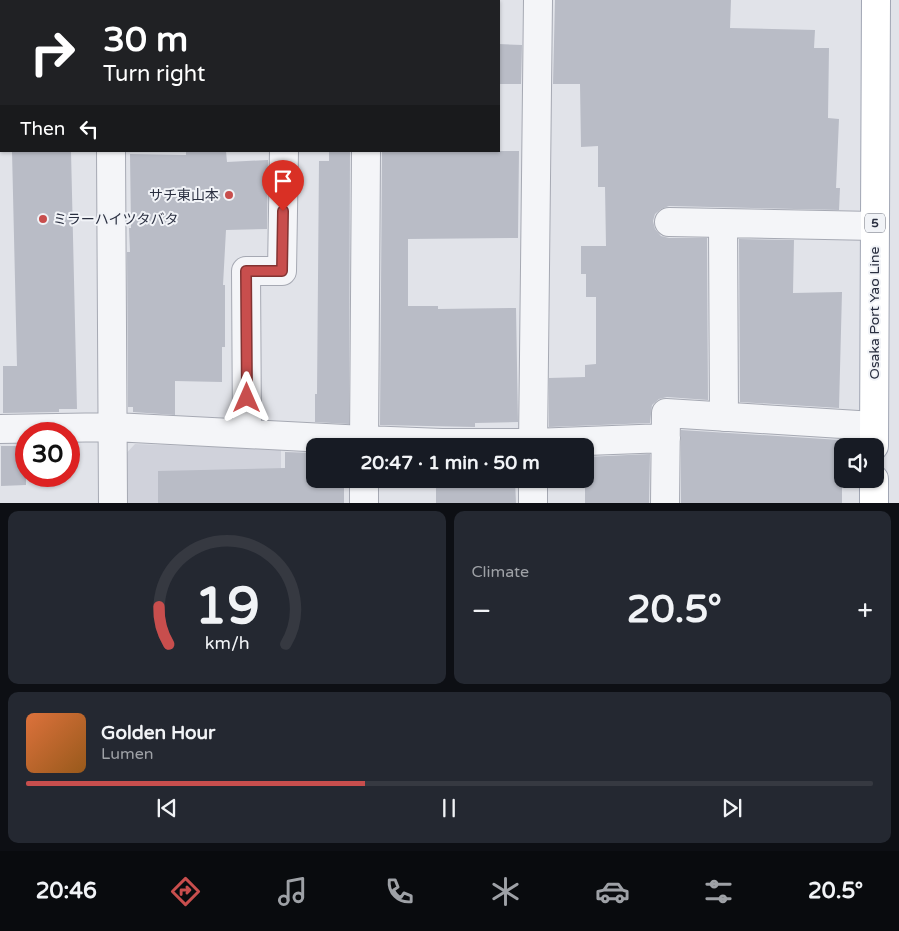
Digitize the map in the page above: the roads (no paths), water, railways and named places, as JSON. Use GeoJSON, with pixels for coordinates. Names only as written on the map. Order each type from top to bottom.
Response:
{"type":"FeatureCollection","features":[{"type":"Feature","properties":{"kind":"main road","name":"Osaka Port Yao Line"},"geometry":{"type":"LineString","coordinates":[[874,436],[876,0]]}},
{"type":"Feature","properties":{"kind":"main road"},"geometry":{"type":"LineString","coordinates":[[874,488],[874,503]]}},
{"type":"Feature","properties":{"kind":"street"},"geometry":{"type":"LineString","coordinates":[[533,438],[538,0]]}},
{"type":"Feature","properties":{"kind":"street"},"geometry":{"type":"LineString","coordinates":[[111,152],[113,503]]}},
{"type":"Feature","properties":{"kind":"street"},"geometry":{"type":"LineString","coordinates":[[247,434],[246,271],[282,271],[284,152]]}},
{"type":"Feature","properties":{"kind":"street"},"geometry":{"type":"LineString","coordinates":[[364,438],[366,152]]}},
{"type":"Feature","properties":{"kind":"street"},"geometry":{"type":"LineString","coordinates":[[669,222],[875,226]]}},
{"type":"Feature","properties":{"kind":"street"},"geometry":{"type":"LineString","coordinates":[[723,223],[724,417]]}},
{"type":"Feature","properties":{"kind":"street"},"geometry":{"type":"LineString","coordinates":[[665,503],[666,413],[724,417],[874,436]]}},
{"type":"Feature","properties":{"kind":"street"},"geometry":{"type":"LineString","coordinates":[[0,429],[114,427],[306,439]]}},
{"type":"Feature","properties":{"kind":"street"},"geometry":{"type":"LineString","coordinates":[[594,441],[666,438]]}},
{"type":"Feature","properties":{"kind":"street"},"geometry":{"type":"LineString","coordinates":[[364,488],[364,503]]}},
{"type":"Feature","properties":{"kind":"street"},"geometry":{"type":"LineString","coordinates":[[533,488],[533,503]]}},
{"type":"Feature","properties":{"kind":"place","name":"サチ東山本"},"geometry":{"type":"Point","coordinates":[229,195]}},
{"type":"Feature","properties":{"kind":"place","name":"ミラーハイツタバタ"},"geometry":{"type":"Point","coordinates":[43,219]}}]}
